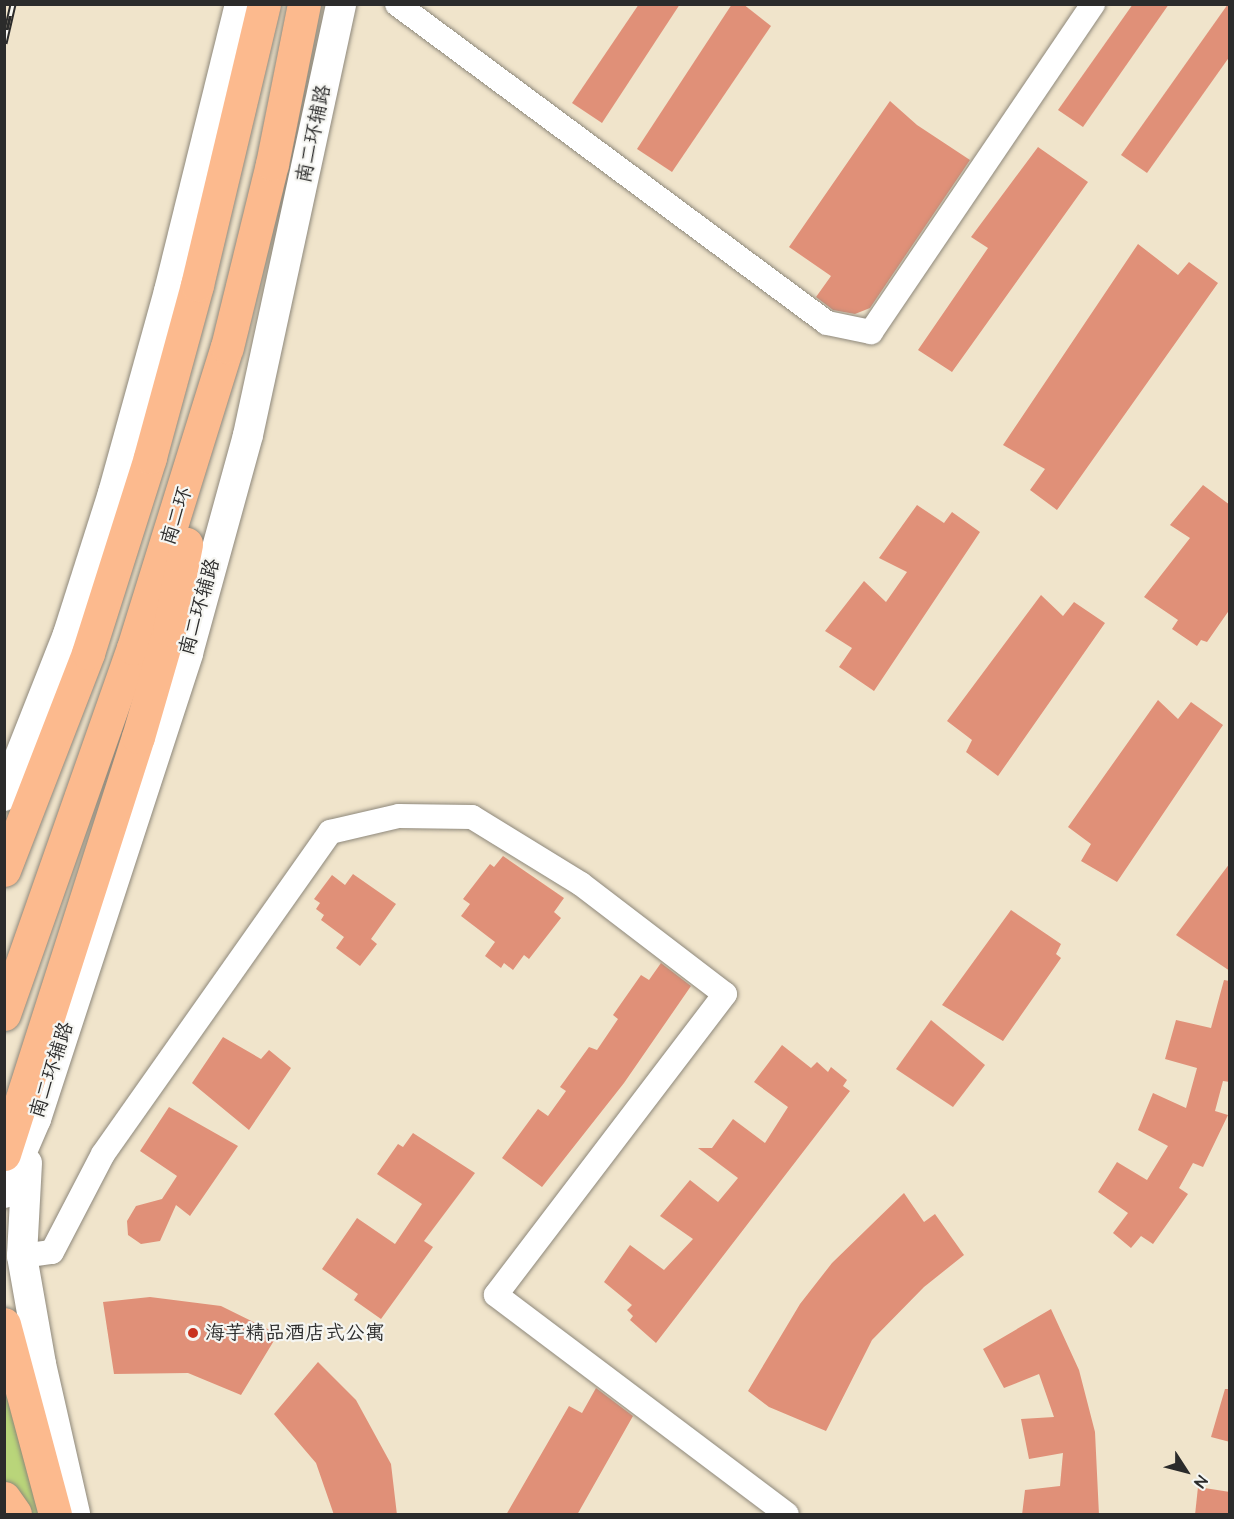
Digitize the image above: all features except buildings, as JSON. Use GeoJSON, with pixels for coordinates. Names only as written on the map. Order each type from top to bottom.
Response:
{"type":"FeatureCollection","features":[{"type":"Feature","properties":{"kind":"highway"},"geometry":{"type":"LineString","coordinates":[[4,854],[18,799],[88,653],[150,457],[197,285],[264,4]]}},
{"type":"Feature","properties":{"kind":"highway","name":"南二环"},"geometry":{"type":"LineString","coordinates":[[4,1014],[141,626],[227,347],[272,164],[304,4]]}},
{"type":"Feature","properties":{"kind":"highway"},"geometry":{"type":"LineString","coordinates":[[4,1154],[83,916],[169,630],[227,347]]}},
{"type":"Feature","properties":{"kind":"highway"},"geometry":{"type":"LineString","coordinates":[[4,870],[18,799]]}},
{"type":"Feature","properties":{"kind":"highway"},"geometry":{"type":"LineString","coordinates":[[4,1324],[61,1509]]}},
{"type":"Feature","properties":{"kind":"highway"},"geometry":{"type":"LineString","coordinates":[[4,1413],[61,1509]]}},
{"type":"Feature","properties":{"kind":"highway"},"geometry":{"type":"LineString","coordinates":[[4,1498],[15,1515]]}},
{"type":"Feature","properties":{"kind":"street"},"geometry":{"type":"LineString","coordinates":[[18,799],[113,493],[169,291],[240,4]]}},
{"type":"Feature","properties":{"kind":"street","name":"南二环辅路"},"geometry":{"type":"LineString","coordinates":[[4,1193],[36,1119],[184,664],[248,435],[340,4]]}},
{"type":"Feature","properties":{"kind":"street"},"geometry":{"type":"LineString","coordinates":[[397,4],[827,323],[872,332],[1093,4]]}},
{"type":"Feature","properties":{"kind":"street"},"geometry":{"type":"LineString","coordinates":[[22,1256],[52,1252],[103,1154],[330,832],[399,816],[472,817],[581,884],[724,994],[496,1295],[787,1515]]}},
{"type":"Feature","properties":{"kind":"street"},"geometry":{"type":"LineString","coordinates":[[36,1119],[24,1180],[22,1256],[41,1364],[61,1509]]}},
{"type":"Feature","properties":{"kind":"green space"},"geometry":{"type":"Polygon","coordinates":[[[5,1367],[43,1514],[5,1514],[5,1367]]]}},
{"type":"Feature","properties":{"kind":"railway"},"geometry":{"type":"LineString","coordinates":[[4,43],[13,4]]}},
{"type":"Feature","properties":{"kind":"place","name":"海芋精品酒店式公寓"},"geometry":{"type":"Point","coordinates":[193,1333]}}]}
